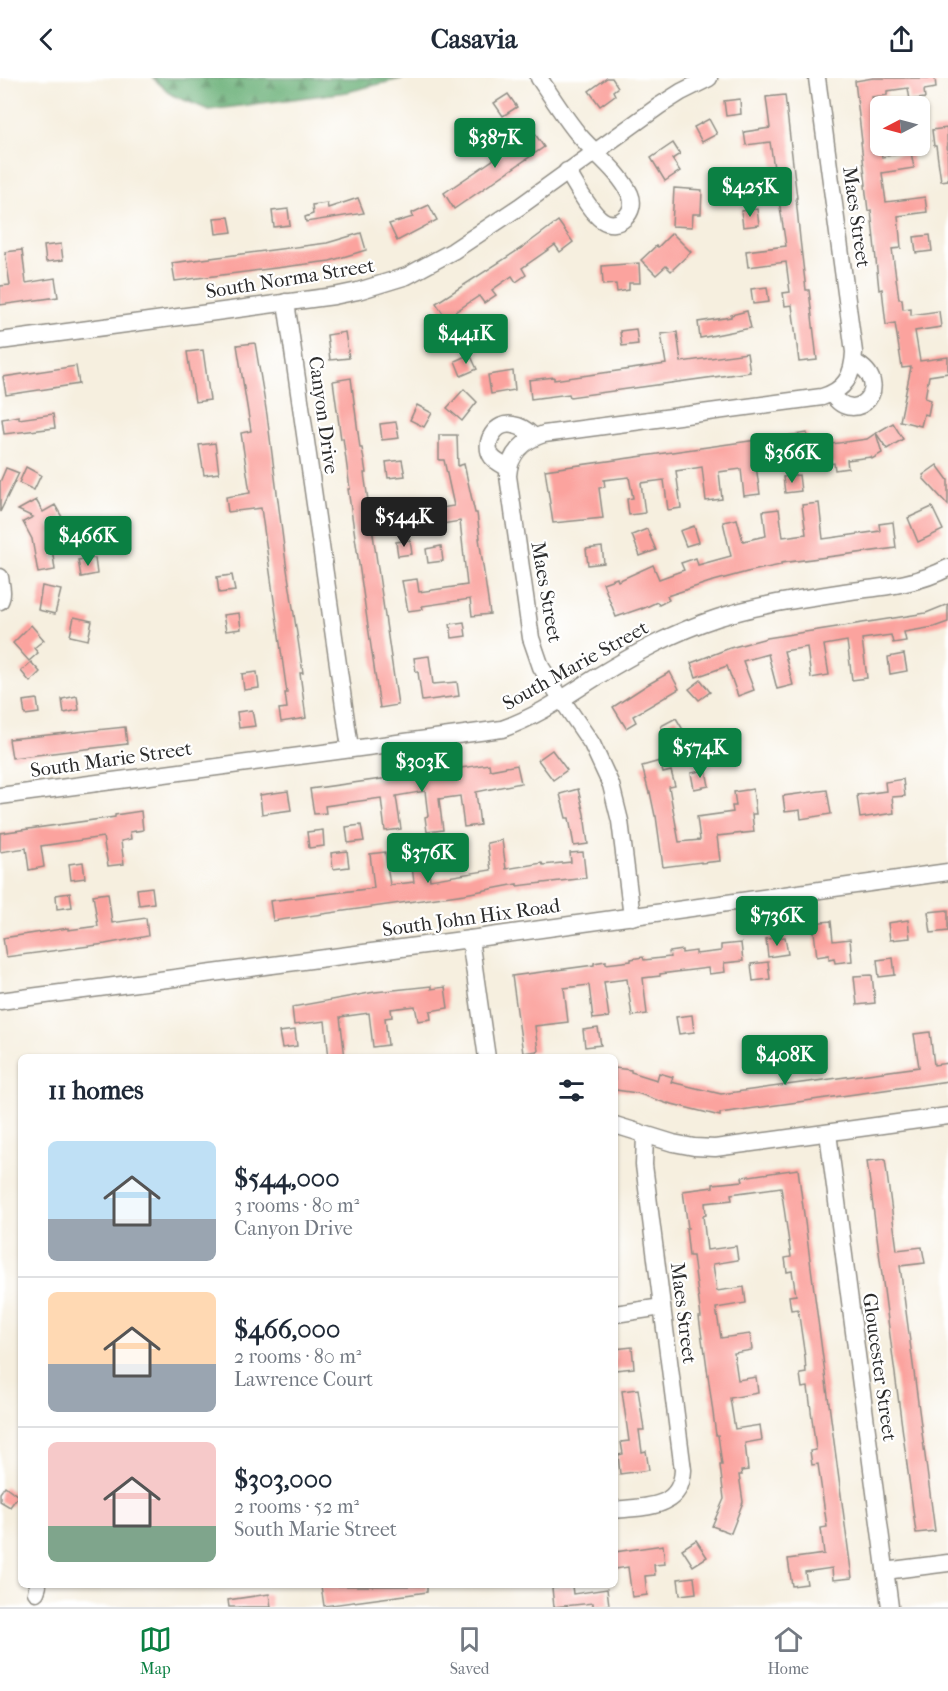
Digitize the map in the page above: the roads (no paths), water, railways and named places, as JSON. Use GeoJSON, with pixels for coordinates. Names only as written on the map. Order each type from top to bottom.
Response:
{"type":"FeatureCollection","features":[{"type":"Feature","properties":{"kind":"street"},"geometry":{"type":"LineString","coordinates":[[539,78],[579,135],[611,166],[629,193],[630,213],[624,219],[612,223],[601,219],[567,171]]}},
{"type":"Feature","properties":{"kind":"street","name":"South Norma Street"},"geometry":{"type":"LineString","coordinates":[[0,341],[358,291],[406,276],[453,251],[519,207],[659,106],[709,78]]}},
{"type":"Feature","properties":{"kind":"street","name":"Maes Street"},"geometry":{"type":"LineString","coordinates":[[817,78],[854,362]]}},
{"type":"Feature","properties":{"kind":"street","name":"Canyon Drive"},"geometry":{"type":"LineString","coordinates":[[286,302],[350,748]]}},
{"type":"Feature","properties":{"kind":"street"},"geometry":{"type":"LineString","coordinates":[[534,437],[524,428],[512,424],[497,428],[489,442],[491,456],[508,468],[521,446],[534,437],[544,434],[822,397],[840,388],[850,375],[854,362],[868,371],[873,381],[868,400],[854,407],[839,403],[831,394]]}},
{"type":"Feature","properties":{"kind":"street","name":"Maes Street"},"geometry":{"type":"LineString","coordinates":[[508,468],[531,638],[541,666],[592,744],[611,785],[620,821],[632,917]]}},
{"type":"Feature","properties":{"kind":"street","name":"South Marie Street"},"geometry":{"type":"LineString","coordinates":[[0,796],[502,729],[524,721],[562,700],[650,646],[716,618],[782,601],[903,584],[948,568]]}},
{"type":"Feature","properties":{"kind":"street"},"geometry":{"type":"LineString","coordinates":[[0,577],[2,588],[0,601]]}},
{"type":"Feature","properties":{"kind":"street","name":"South John Hix Road"},"geometry":{"type":"LineString","coordinates":[[0,1001],[632,917],[948,872]]}},
{"type":"Feature","properties":{"kind":"street"},"geometry":{"type":"LineString","coordinates":[[470,939],[486,1054]]}},
{"type":"Feature","properties":{"kind":"street"},"geometry":{"type":"LineString","coordinates":[[618,1126],[673,1143],[715,1148],[948,1116]]}},
{"type":"Feature","properties":{"kind":"street","name":"Gloucester Street"},"geometry":{"type":"LineString","coordinates":[[828,1133],[890,1607]]}},
{"type":"Feature","properties":{"kind":"street","name":"Maes Street"},"geometry":{"type":"LineString","coordinates":[[618,1510],[661,1504],[670,1500],[680,1486],[683,1470],[644,1165],[645,1135]]}},
{"type":"Feature","properties":{"kind":"street"},"geometry":{"type":"LineString","coordinates":[[618,1314],[662,1307]]}},
{"type":"Feature","properties":{"kind":"street"},"geometry":{"type":"LineString","coordinates":[[885,1571],[948,1563]]}}]}
